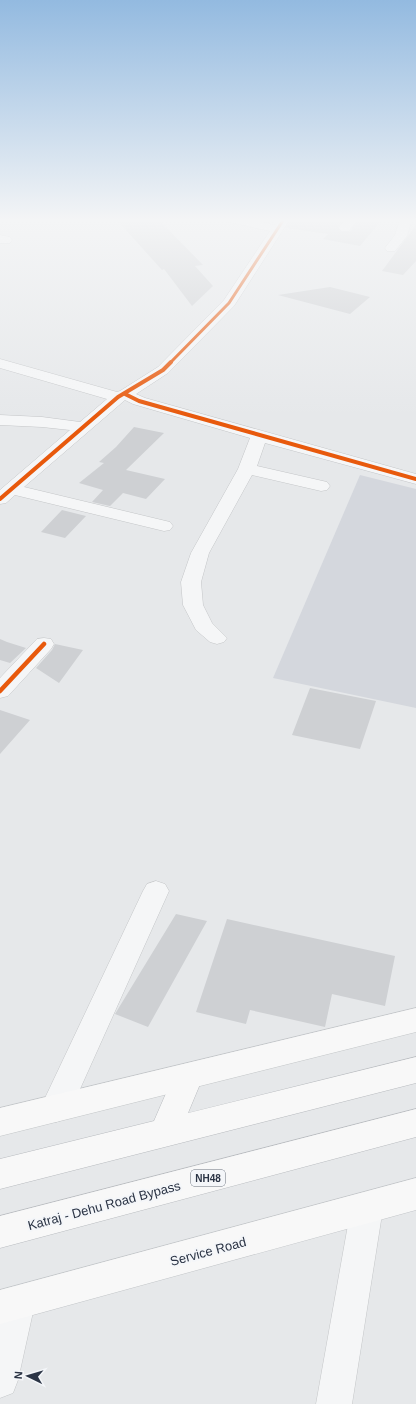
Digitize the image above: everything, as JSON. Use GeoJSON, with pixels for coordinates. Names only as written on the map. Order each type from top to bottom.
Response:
{"type":"FeatureCollection","features":[{"type":"Feature","properties":{"kind":"main road"},"geometry":{"type":"LineString","coordinates":[[0,1122],[416,1020]]}},
{"type":"Feature","properties":{"kind":"main road"},"geometry":{"type":"LineString","coordinates":[[0,1174],[416,1070]]}},
{"type":"Feature","properties":{"kind":"main road"},"geometry":{"type":"LineString","coordinates":[[164,1133],[188,1077]]}},
{"type":"Feature","properties":{"kind":"main road","name":"Katraj - Dehu Road Bypass"},"geometry":{"type":"LineString","coordinates":[[0,1232],[416,1123]]}},
{"type":"Feature","properties":{"kind":"main road","name":"Service Road"},"geometry":{"type":"LineString","coordinates":[[9,1305],[416,1194]]}},
{"type":"Feature","properties":{"kind":"street"},"geometry":{"type":"LineString","coordinates":[[6,494],[83,427],[122,396],[163,370],[229,303],[241,285]]}},
{"type":"Feature","properties":{"kind":"street"},"geometry":{"type":"LineString","coordinates":[[0,363],[416,479]]}},
{"type":"Feature","properties":{"kind":"street"},"geometry":{"type":"LineString","coordinates":[[0,420],[42,422],[83,427]]}},
{"type":"Feature","properties":{"kind":"street"},"geometry":{"type":"LineString","coordinates":[[217,638],[203,626],[193,605],[191,582],[200,553],[247,469],[258,436]]}},
{"type":"Feature","properties":{"kind":"street"},"geometry":{"type":"LineString","coordinates":[[247,469],[321,486]]}},
{"type":"Feature","properties":{"kind":"street"},"geometry":{"type":"LineString","coordinates":[[6,494],[164,526]]}},
{"type":"Feature","properties":{"kind":"street"},"geometry":{"type":"LineString","coordinates":[[0,690],[44,644]]}},
{"type":"Feature","properties":{"kind":"street"},"geometry":{"type":"LineString","coordinates":[[56,1108],[156,891]]}},
{"type":"Feature","properties":{"kind":"street"},"geometry":{"type":"LineString","coordinates":[[334,1404],[367,1208]]}},
{"type":"Feature","properties":{"kind":"street"},"geometry":{"type":"LineString","coordinates":[[0,1380],[9,1305]]}},
{"type":"Feature","properties":{"kind":"shaded area"},"geometry":{"type":"Polygon","coordinates":[[[360,475],[416,489],[416,708],[273,678],[360,475]]]}},
{"type":"Feature","properties":{"kind":"building"},"geometry":{"type":"Polygon","coordinates":[[[176,285],[212,285],[213,286],[192,306],[176,285]]]}},
{"type":"Feature","properties":{"kind":"building"},"geometry":{"type":"Polygon","coordinates":[[[330,287],[370,297],[350,314],[278,295],[330,287]]]}},
{"type":"Feature","properties":{"kind":"building"},"geometry":{"type":"Polygon","coordinates":[[[134,427],[164,433],[126,470],[165,479],[146,499],[123,493],[110,506],[92,502],[103,490],[79,483],[104,463],[99,462],[116,447],[134,427]]]}},
{"type":"Feature","properties":{"kind":"building"},"geometry":{"type":"Polygon","coordinates":[[[62,510],[86,516],[65,538],[41,532],[62,510]]]}},
{"type":"Feature","properties":{"kind":"building"},"geometry":{"type":"Polygon","coordinates":[[[0,639],[26,648],[10,663],[0,660],[0,639]]]}},
{"type":"Feature","properties":{"kind":"building"},"geometry":{"type":"Polygon","coordinates":[[[55,644],[83,650],[59,683],[36,668],[52,650],[55,644]]]}},
{"type":"Feature","properties":{"kind":"building"},"geometry":{"type":"Polygon","coordinates":[[[310,688],[376,701],[360,749],[292,735],[310,688]]]}},
{"type":"Feature","properties":{"kind":"building"},"geometry":{"type":"Polygon","coordinates":[[[0,710],[30,720],[0,754],[0,710]]]}},
{"type":"Feature","properties":{"kind":"building"},"geometry":{"type":"Polygon","coordinates":[[[176,914],[207,921],[148,1027],[115,1014],[176,914]]]}},
{"type":"Feature","properties":{"kind":"building"},"geometry":{"type":"Polygon","coordinates":[[[227,919],[395,956],[385,1006],[332,994],[325,1027],[250,1010],[246,1024],[196,1012],[227,919]]]}},
{"type":"Feature","properties":{"kind":"cycle path"},"geometry":{"type":"LineString","coordinates":[[0,499],[118,397],[163,370],[229,303],[241,285]]}},
{"type":"Feature","properties":{"kind":"cycle path"},"geometry":{"type":"LineString","coordinates":[[125,394],[139,401],[416,479]]}},
{"type":"Feature","properties":{"kind":"cycle path"},"geometry":{"type":"LineString","coordinates":[[0,691],[44,644]]}}]}
